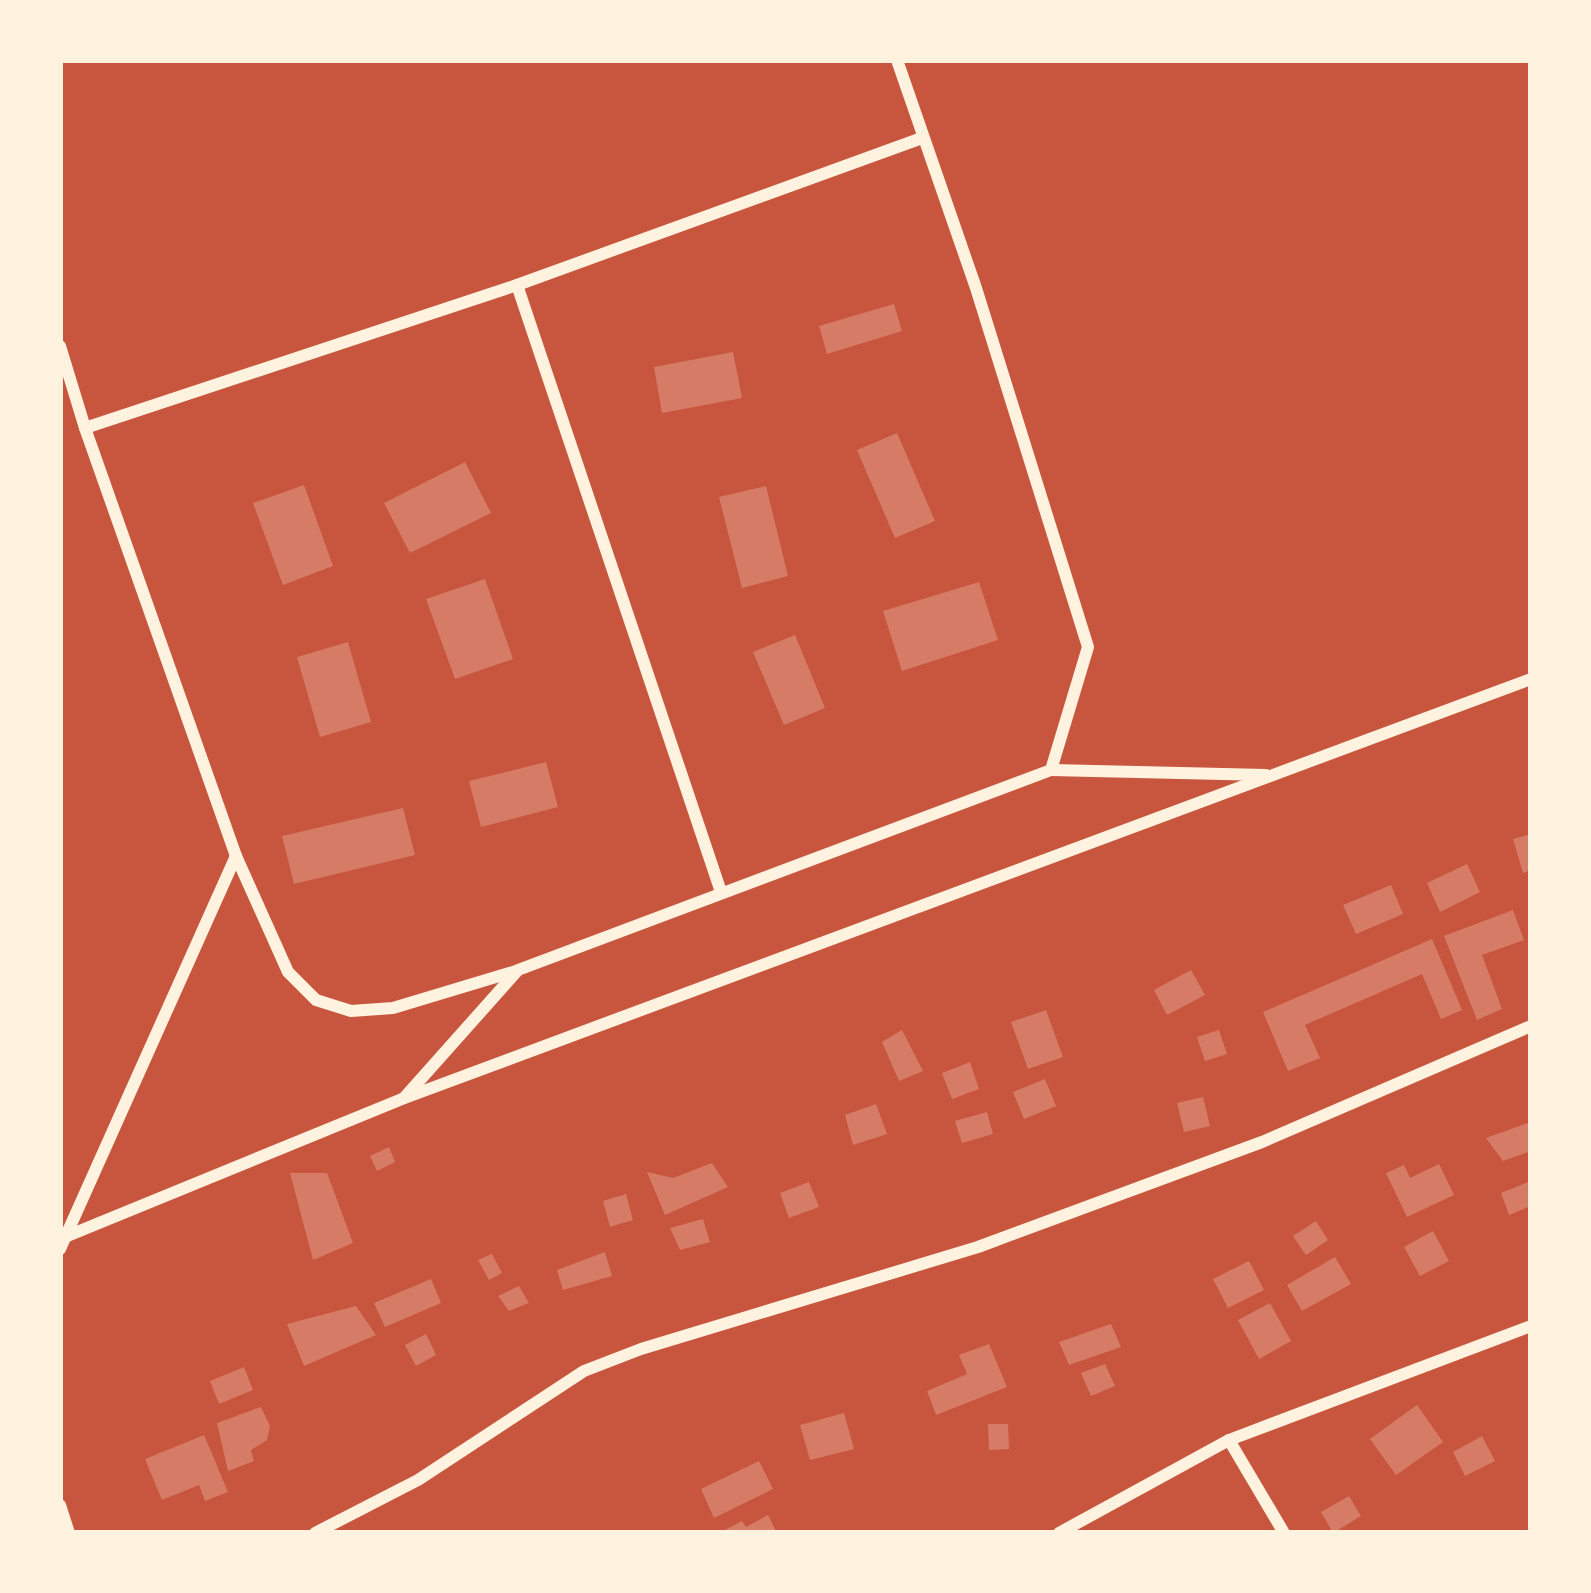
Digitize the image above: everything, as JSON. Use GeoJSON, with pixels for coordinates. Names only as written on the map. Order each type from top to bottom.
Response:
{"type":"FeatureCollection","features":[{"type":"Feature","properties":{"kind":"street"},"geometry":{"type":"LineString","coordinates":[[897,60],[976,288],[1088,647],[1051,770]]}},
{"type":"Feature","properties":{"kind":"street"},"geometry":{"type":"LineString","coordinates":[[85,428],[518,285],[922,139]]}},
{"type":"Feature","properties":{"kind":"street"},"geometry":{"type":"LineString","coordinates":[[518,285],[722,892]]}},
{"type":"Feature","properties":{"kind":"street"},"geometry":{"type":"LineString","coordinates":[[60,346],[236,856],[287,972],[316,1000],[351,1011],[393,1007],[518,970],[1051,770],[1274,775]]}},
{"type":"Feature","properties":{"kind":"street"},"geometry":{"type":"LineString","coordinates":[[62,1242],[403,1099],[1531,679]]}},
{"type":"Feature","properties":{"kind":"street"},"geometry":{"type":"LineString","coordinates":[[62,1242],[236,856]]}},
{"type":"Feature","properties":{"kind":"street"},"geometry":{"type":"LineString","coordinates":[[403,1099],[518,970]]}},
{"type":"Feature","properties":{"kind":"street"},"geometry":{"type":"LineString","coordinates":[[316,1533],[418,1480],[584,1371],[641,1349],[978,1247],[1262,1142],[1531,1026]]}},
{"type":"Feature","properties":{"kind":"street"},"geometry":{"type":"LineString","coordinates":[[1059,1533],[1229,1440],[1531,1326]]}},
{"type":"Feature","properties":{"kind":"street"},"geometry":{"type":"LineString","coordinates":[[1229,1440],[1284,1533]]}},
{"type":"Feature","properties":{"kind":"street"},"geometry":{"type":"LineString","coordinates":[[60,1505],[69,1533]]}},
{"type":"Feature","properties":{"kind":"building"},"geometry":{"type":"Polygon","coordinates":[[[894,304],[902,331],[827,354],[819,326],[894,304]]]}},
{"type":"Feature","properties":{"kind":"building"},"geometry":{"type":"Polygon","coordinates":[[[733,352],[742,398],[662,413],[654,367],[733,352]]]}},
{"type":"Feature","properties":{"kind":"building"},"geometry":{"type":"Polygon","coordinates":[[[897,433],[935,521],[895,538],[857,450],[897,433]]]}},
{"type":"Feature","properties":{"kind":"building"},"geometry":{"type":"Polygon","coordinates":[[[465,462],[491,513],[410,553],[384,503],[465,462]]]}},
{"type":"Feature","properties":{"kind":"building"},"geometry":{"type":"Polygon","coordinates":[[[304,485],[333,566],[283,585],[253,503],[304,485]]]}},
{"type":"Feature","properties":{"kind":"building"},"geometry":{"type":"Polygon","coordinates":[[[766,486],[788,576],[742,588],[719,497],[766,486]]]}},
{"type":"Feature","properties":{"kind":"building"},"geometry":{"type":"Polygon","coordinates":[[[485,579],[513,659],[455,679],[426,599],[485,579]]]}},
{"type":"Feature","properties":{"kind":"building"},"geometry":{"type":"Polygon","coordinates":[[[979,582],[998,640],[902,671],[883,611],[979,582]]]}},
{"type":"Feature","properties":{"kind":"building"},"geometry":{"type":"Polygon","coordinates":[[[795,635],[825,708],[784,725],[753,652],[795,635]]]}},
{"type":"Feature","properties":{"kind":"building"},"geometry":{"type":"Polygon","coordinates":[[[348,642],[371,722],[320,737],[297,657],[348,642]]]}},
{"type":"Feature","properties":{"kind":"building"},"geometry":{"type":"Polygon","coordinates":[[[546,762],[558,807],[481,827],[469,781],[546,762]]]}},
{"type":"Feature","properties":{"kind":"building"},"geometry":{"type":"Polygon","coordinates":[[[403,808],[415,855],[294,884],[282,836],[403,808]]]}},
{"type":"Feature","properties":{"kind":"building"},"geometry":{"type":"Polygon","coordinates":[[[1531,834],[1531,870],[1523,873],[1513,839],[1531,834]]]}},
{"type":"Feature","properties":{"kind":"building"},"geometry":{"type":"Polygon","coordinates":[[[1467,864],[1480,892],[1440,912],[1427,883],[1467,864]]]}},
{"type":"Feature","properties":{"kind":"building"},"geometry":{"type":"Polygon","coordinates":[[[1391,885],[1403,914],[1356,934],[1343,905],[1391,885]]]}},
{"type":"Feature","properties":{"kind":"building"},"geometry":{"type":"Polygon","coordinates":[[[1513,910],[1524,940],[1482,955],[1502,1009],[1477,1020],[1444,936],[1513,910]]]}},
{"type":"Feature","properties":{"kind":"building"},"geometry":{"type":"Polygon","coordinates":[[[1432,939],[1462,1010],[1441,1019],[1422,974],[1305,1025],[1320,1058],[1288,1071],[1263,1012],[1432,939]]]}},
{"type":"Feature","properties":{"kind":"building"},"geometry":{"type":"Polygon","coordinates":[[[1191,970],[1205,995],[1167,1015],[1154,990],[1191,970]]]}},
{"type":"Feature","properties":{"kind":"building"},"geometry":{"type":"Polygon","coordinates":[[[1046,1010],[1063,1057],[1028,1069],[1011,1022],[1046,1010]]]}},
{"type":"Feature","properties":{"kind":"building"},"geometry":{"type":"Polygon","coordinates":[[[902,1030],[923,1071],[899,1081],[882,1042],[902,1030]]]}},
{"type":"Feature","properties":{"kind":"building"},"geometry":{"type":"Polygon","coordinates":[[[1219,1030],[1227,1054],[1205,1061],[1197,1037],[1219,1030]]]}},
{"type":"Feature","properties":{"kind":"building"},"geometry":{"type":"Polygon","coordinates":[[[970,1062],[979,1089],[952,1099],[942,1073],[970,1062]]]}},
{"type":"Feature","properties":{"kind":"building"},"geometry":{"type":"Polygon","coordinates":[[[1045,1079],[1056,1106],[1024,1119],[1013,1092],[1045,1079]]]}},
{"type":"Feature","properties":{"kind":"building"},"geometry":{"type":"Polygon","coordinates":[[[1203,1097],[1210,1126],[1184,1132],[1177,1103],[1203,1097]]]}},
{"type":"Feature","properties":{"kind":"building"},"geometry":{"type":"Polygon","coordinates":[[[876,1104],[887,1134],[853,1145],[845,1115],[876,1104]]]}},
{"type":"Feature","properties":{"kind":"building"},"geometry":{"type":"Polygon","coordinates":[[[987,1112],[993,1134],[962,1143],[955,1121],[987,1112]]]}},
{"type":"Feature","properties":{"kind":"building"},"geometry":{"type":"Polygon","coordinates":[[[1531,1122],[1531,1151],[1503,1161],[1486,1138],[1531,1122]]]}},
{"type":"Feature","properties":{"kind":"building"},"geometry":{"type":"Polygon","coordinates":[[[389,1147],[395,1162],[377,1171],[370,1156],[389,1147]]]}},
{"type":"Feature","properties":{"kind":"building"},"geometry":{"type":"Polygon","coordinates":[[[712,1163],[728,1187],[665,1215],[647,1172],[673,1178],[712,1163]]]}},
{"type":"Feature","properties":{"kind":"building"},"geometry":{"type":"Polygon","coordinates":[[[1439,1164],[1454,1195],[1407,1217],[1386,1173],[1404,1165],[1410,1178],[1439,1164]]]}},
{"type":"Feature","properties":{"kind":"building"},"geometry":{"type":"Polygon","coordinates":[[[290,1173],[327,1173],[353,1243],[313,1260],[290,1173]]]}},
{"type":"Feature","properties":{"kind":"building"},"geometry":{"type":"Polygon","coordinates":[[[1531,1181],[1531,1206],[1509,1215],[1501,1193],[1531,1181]]]}},
{"type":"Feature","properties":{"kind":"building"},"geometry":{"type":"Polygon","coordinates":[[[809,1182],[819,1207],[789,1218],[780,1193],[809,1182]]]}},
{"type":"Feature","properties":{"kind":"building"},"geometry":{"type":"Polygon","coordinates":[[[626,1194],[633,1220],[610,1227],[603,1201],[626,1194]]]}},
{"type":"Feature","properties":{"kind":"building"},"geometry":{"type":"Polygon","coordinates":[[[703,1219],[710,1242],[680,1250],[670,1228],[703,1219]]]}},
{"type":"Feature","properties":{"kind":"building"},"geometry":{"type":"Polygon","coordinates":[[[1316,1221],[1328,1240],[1306,1255],[1293,1236],[1316,1221]]]}},
{"type":"Feature","properties":{"kind":"building"},"geometry":{"type":"Polygon","coordinates":[[[1433,1231],[1449,1261],[1420,1276],[1404,1247],[1433,1231]]]}},
{"type":"Feature","properties":{"kind":"building"},"geometry":{"type":"Polygon","coordinates":[[[605,1252],[612,1276],[563,1290],[557,1270],[605,1252]]]}},
{"type":"Feature","properties":{"kind":"building"},"geometry":{"type":"Polygon","coordinates":[[[492,1254],[502,1273],[489,1280],[478,1260],[492,1254]]]}},
{"type":"Feature","properties":{"kind":"building"},"geometry":{"type":"Polygon","coordinates":[[[1335,1257],[1351,1284],[1302,1311],[1287,1285],[1335,1257]]]}},
{"type":"Feature","properties":{"kind":"building"},"geometry":{"type":"Polygon","coordinates":[[[1249,1261],[1264,1290],[1228,1308],[1213,1279],[1249,1261]]]}},
{"type":"Feature","properties":{"kind":"building"},"geometry":{"type":"Polygon","coordinates":[[[431,1279],[441,1303],[385,1327],[374,1303],[431,1279]]]}},
{"type":"Feature","properties":{"kind":"building"},"geometry":{"type":"Polygon","coordinates":[[[519,1286],[529,1303],[509,1311],[498,1296],[519,1286]]]}},
{"type":"Feature","properties":{"kind":"building"},"geometry":{"type":"Polygon","coordinates":[[[1270,1303],[1291,1341],[1259,1359],[1238,1320],[1270,1303]]]}},
{"type":"Feature","properties":{"kind":"building"},"geometry":{"type":"Polygon","coordinates":[[[356,1306],[376,1335],[304,1366],[287,1324],[356,1306]]]}},
{"type":"Feature","properties":{"kind":"building"},"geometry":{"type":"Polygon","coordinates":[[[1111,1324],[1121,1347],[1069,1365],[1059,1342],[1111,1324]]]}},
{"type":"Feature","properties":{"kind":"building"},"geometry":{"type":"Polygon","coordinates":[[[426,1334],[436,1355],[416,1366],[405,1345],[426,1334]]]}},
{"type":"Feature","properties":{"kind":"building"},"geometry":{"type":"Polygon","coordinates":[[[989,1344],[1007,1387],[936,1415],[927,1391],[967,1374],[959,1355],[989,1344]]]}},
{"type":"Feature","properties":{"kind":"building"},"geometry":{"type":"Polygon","coordinates":[[[1105,1364],[1115,1386],[1091,1396],[1081,1373],[1105,1364]]]}},
{"type":"Feature","properties":{"kind":"building"},"geometry":{"type":"Polygon","coordinates":[[[244,1367],[253,1390],[219,1404],[210,1381],[244,1367]]]}},
{"type":"Feature","properties":{"kind":"building"},"geometry":{"type":"Polygon","coordinates":[[[1417,1405],[1443,1442],[1396,1475],[1370,1439],[1417,1405]]]}},
{"type":"Feature","properties":{"kind":"building"},"geometry":{"type":"Polygon","coordinates":[[[261,1407],[270,1426],[267,1440],[251,1450],[254,1461],[228,1471],[217,1423],[261,1407]]]}},
{"type":"Feature","properties":{"kind":"building"},"geometry":{"type":"Polygon","coordinates":[[[844,1413],[854,1449],[810,1460],[800,1425],[844,1413]]]}},
{"type":"Feature","properties":{"kind":"building"},"geometry":{"type":"Polygon","coordinates":[[[988,1424],[1008,1424],[1009,1449],[989,1450],[988,1424]]]}},
{"type":"Feature","properties":{"kind":"building"},"geometry":{"type":"Polygon","coordinates":[[[204,1435],[228,1492],[205,1501],[199,1485],[162,1500],[145,1459],[204,1435]]]}},
{"type":"Feature","properties":{"kind":"building"},"geometry":{"type":"Polygon","coordinates":[[[1482,1436],[1495,1461],[1465,1476],[1453,1452],[1482,1436]]]}},
{"type":"Feature","properties":{"kind":"building"},"geometry":{"type":"Polygon","coordinates":[[[759,1461],[773,1489],[714,1518],[701,1489],[759,1461]]]}},
{"type":"Feature","properties":{"kind":"building"},"geometry":{"type":"Polygon","coordinates":[[[1349,1496],[1361,1516],[1333,1533],[1321,1512],[1349,1496]]]}},
{"type":"Feature","properties":{"kind":"building"},"geometry":{"type":"Polygon","coordinates":[[[768,1515],[777,1533],[725,1530],[742,1521],[746,1527],[768,1515]]]}}]}
